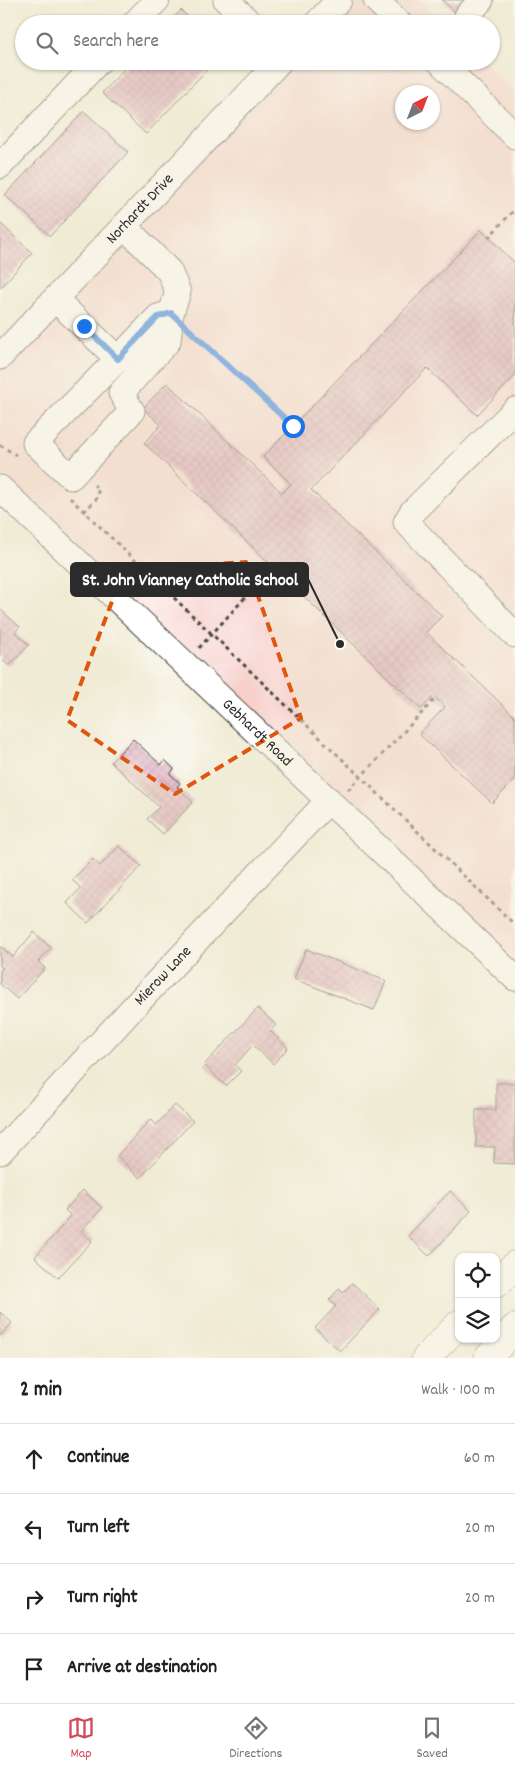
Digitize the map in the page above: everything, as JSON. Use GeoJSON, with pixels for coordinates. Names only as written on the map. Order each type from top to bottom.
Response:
{"type":"FeatureCollection","features":[{"type":"Feature","properties":{"kind":"main road"},"geometry":{"type":"LineString","coordinates":[[500,1280],[515,1265]]}},
{"type":"Feature","properties":{"kind":"main road"},"geometry":{"type":"LineString","coordinates":[[500,1328],[515,1307]]}},
{"type":"Feature","properties":{"kind":"main road"},"geometry":{"type":"LineString","coordinates":[[426,1358],[455,1328]]}},
{"type":"Feature","properties":{"kind":"main road"},"geometry":{"type":"LineString","coordinates":[[488,1358],[515,1328]]}},
{"type":"Feature","properties":{"kind":"main road"},"geometry":{"type":"LineString","coordinates":[[480,1358],[490,1343]]}},
{"type":"Feature","properties":{"kind":"street"},"geometry":{"type":"LineString","coordinates":[[143,15],[157,0]]}},
{"type":"Feature","properties":{"kind":"street"},"geometry":{"type":"LineString","coordinates":[[226,0],[242,15]]}},
{"type":"Feature","properties":{"kind":"street"},"geometry":{"type":"LineString","coordinates":[[325,15],[339,0]]}},
{"type":"Feature","properties":{"kind":"street"},"geometry":{"type":"LineString","coordinates":[[376,0],[391,15]]}},
{"type":"Feature","properties":{"kind":"street"},"geometry":{"type":"LineString","coordinates":[[0,166],[91,70]]}},
{"type":"Feature","properties":{"kind":"street","name":"Norhardt Drive"},"geometry":{"type":"LineString","coordinates":[[0,357],[271,70]]}},
{"type":"Feature","properties":{"kind":"street"},"geometry":{"type":"LineString","coordinates":[[447,70],[515,136]]}},
{"type":"Feature","properties":{"kind":"street"},"geometry":{"type":"LineString","coordinates":[[124,226],[169,271],[178,292],[171,313],[168,341],[121,393],[132,411],[71,478],[35,443],[158,317],[171,313]]}},
{"type":"Feature","properties":{"kind":"street"},"geometry":{"type":"LineString","coordinates":[[55,299],[118,359]]}},
{"type":"Feature","properties":{"kind":"street"},"geometry":{"type":"LineString","coordinates":[[515,410],[412,512],[406,522],[515,635]]}},
{"type":"Feature","properties":{"kind":"street","name":"Gebhardt Road"},"geometry":{"type":"LineString","coordinates":[[0,488],[515,978]]}},
{"type":"Feature","properties":{"kind":"street","name":"Mierow Lane"},"geometry":{"type":"LineString","coordinates":[[0,1152],[143,997],[331,803]]}},
{"type":"Feature","properties":{"kind":"path"},"geometry":{"type":"LineString","coordinates":[[488,238],[515,209]]}},
{"type":"Feature","properties":{"kind":"path"},"geometry":{"type":"LineString","coordinates":[[171,313],[293,426]]}},
{"type":"Feature","properties":{"kind":"path"},"geometry":{"type":"LineString","coordinates":[[0,445],[17,456]]}},
{"type":"Feature","properties":{"kind":"path"},"geometry":{"type":"LineString","coordinates":[[64,493],[515,925]]}},
{"type":"Feature","properties":{"kind":"path"},"geometry":{"type":"LineString","coordinates":[[184,663],[273,567]]}},
{"type":"Feature","properties":{"kind":"path"},"geometry":{"type":"LineString","coordinates":[[331,803],[361,777],[436,698]]}},
{"type":"Feature","properties":{"kind":"highlighted area"},"geometry":{"type":"Polygon","coordinates":[[[246,562],[301,718],[175,794],[67,720],[124,570],[246,562]]]}},
{"type":"Feature","properties":{"kind":"shaded area"},"geometry":{"type":"Polygon","coordinates":[[[339,0],[420,0],[435,15],[325,15],[339,0]]]}},
{"type":"Feature","properties":{"kind":"shaded area"},"geometry":{"type":"Polygon","coordinates":[[[271,70],[492,70],[515,92],[515,964],[0,488],[0,357],[271,70]]]}},
{"type":"Feature","properties":{"kind":"building"},"geometry":{"type":"Polygon","coordinates":[[[442,0],[467,0],[455,12],[442,0]]]}},
{"type":"Feature","properties":{"kind":"building"},"geometry":{"type":"Polygon","coordinates":[[[181,10],[186,15],[176,15],[181,10]]]}},
{"type":"Feature","properties":{"kind":"building"},"geometry":{"type":"Polygon","coordinates":[[[124,70],[206,70],[146,134],[102,93],[124,70]]]}},
{"type":"Feature","properties":{"kind":"building"},"geometry":{"type":"Polygon","coordinates":[[[84,111],[128,152],[50,236],[5,195],[84,111]]]}},
{"type":"Feature","properties":{"kind":"building"},"geometry":{"type":"Polygon","coordinates":[[[0,223],[32,253],[0,288],[0,223]]]}},
{"type":"Feature","properties":{"kind":"building"},"geometry":{"type":"Polygon","coordinates":[[[481,230],[515,263],[515,376],[477,415],[427,368],[311,490],[442,616],[426,632],[515,717],[515,780],[492,803],[419,734],[445,707],[434,696],[421,709],[144,443],[161,425],[143,408],[167,383],[282,493],[291,484],[263,457],[481,230]]]}},
{"type":"Feature","properties":{"kind":"building"},"geometry":{"type":"Polygon","coordinates":[[[0,609],[20,627],[15,632],[29,645],[9,666],[0,657],[0,609]]]}},
{"type":"Feature","properties":{"kind":"building"},"geometry":{"type":"Polygon","coordinates":[[[133,739],[161,765],[165,760],[174,769],[170,774],[180,783],[177,787],[193,802],[163,834],[147,819],[159,807],[111,762],[133,739]]]}},
{"type":"Feature","properties":{"kind":"building"},"geometry":{"type":"Polygon","coordinates":[[[119,846],[141,866],[88,923],[67,903],[81,888],[72,880],[93,859],[100,866],[119,846]]]}},
{"type":"Feature","properties":{"kind":"building"},"geometry":{"type":"Polygon","coordinates":[[[34,932],[51,948],[38,962],[45,968],[17,999],[0,984],[0,971],[3,968],[0,966],[0,946],[13,957],[34,932]]]}},
{"type":"Feature","properties":{"kind":"building"},"geometry":{"type":"Polygon","coordinates":[[[306,949],[386,981],[374,1010],[294,979],[306,949]]]}},
{"type":"Feature","properties":{"kind":"building"},"geometry":{"type":"Polygon","coordinates":[[[258,1008],[276,1025],[270,1031],[288,1048],[273,1064],[253,1045],[235,1065],[241,1071],[226,1086],[204,1065],[258,1008]]]}},
{"type":"Feature","properties":{"kind":"building"},"geometry":{"type":"Polygon","coordinates":[[[496,1083],[515,1083],[515,1164],[494,1163],[495,1147],[476,1147],[476,1110],[496,1110],[496,1083]]]}},
{"type":"Feature","properties":{"kind":"building"},"geometry":{"type":"Polygon","coordinates":[[[175,1105],[193,1121],[140,1178],[117,1156],[151,1119],[156,1125],[175,1105]]]}},
{"type":"Feature","properties":{"kind":"building"},"geometry":{"type":"Polygon","coordinates":[[[83,1190],[102,1208],[81,1231],[92,1241],[58,1278],[35,1257],[71,1216],[65,1210],[83,1190]]]}},
{"type":"Feature","properties":{"kind":"building"},"geometry":{"type":"Polygon","coordinates":[[[450,1191],[471,1211],[429,1256],[408,1236],[450,1191]]]}},
{"type":"Feature","properties":{"kind":"building"},"geometry":{"type":"Polygon","coordinates":[[[352,1283],[380,1309],[340,1351],[315,1328],[336,1306],[329,1300],[339,1289],[343,1293],[352,1283]]]}},
{"type":"Feature","properties":{"kind":"building"},"geometry":{"type":"Polygon","coordinates":[[[0,1312],[12,1323],[0,1336],[0,1312]]]}},
{"type":"Feature","properties":{"kind":"place","name":"St. John Vianney Catholic School"},"geometry":{"type":"Point","coordinates":[340,644]}},
{"type":"Feature","properties":{"kind":"route"},"geometry":{"type":"LineString","coordinates":[[84,326],[118,359],[158,317],[171,313],[293,426]]}}]}
